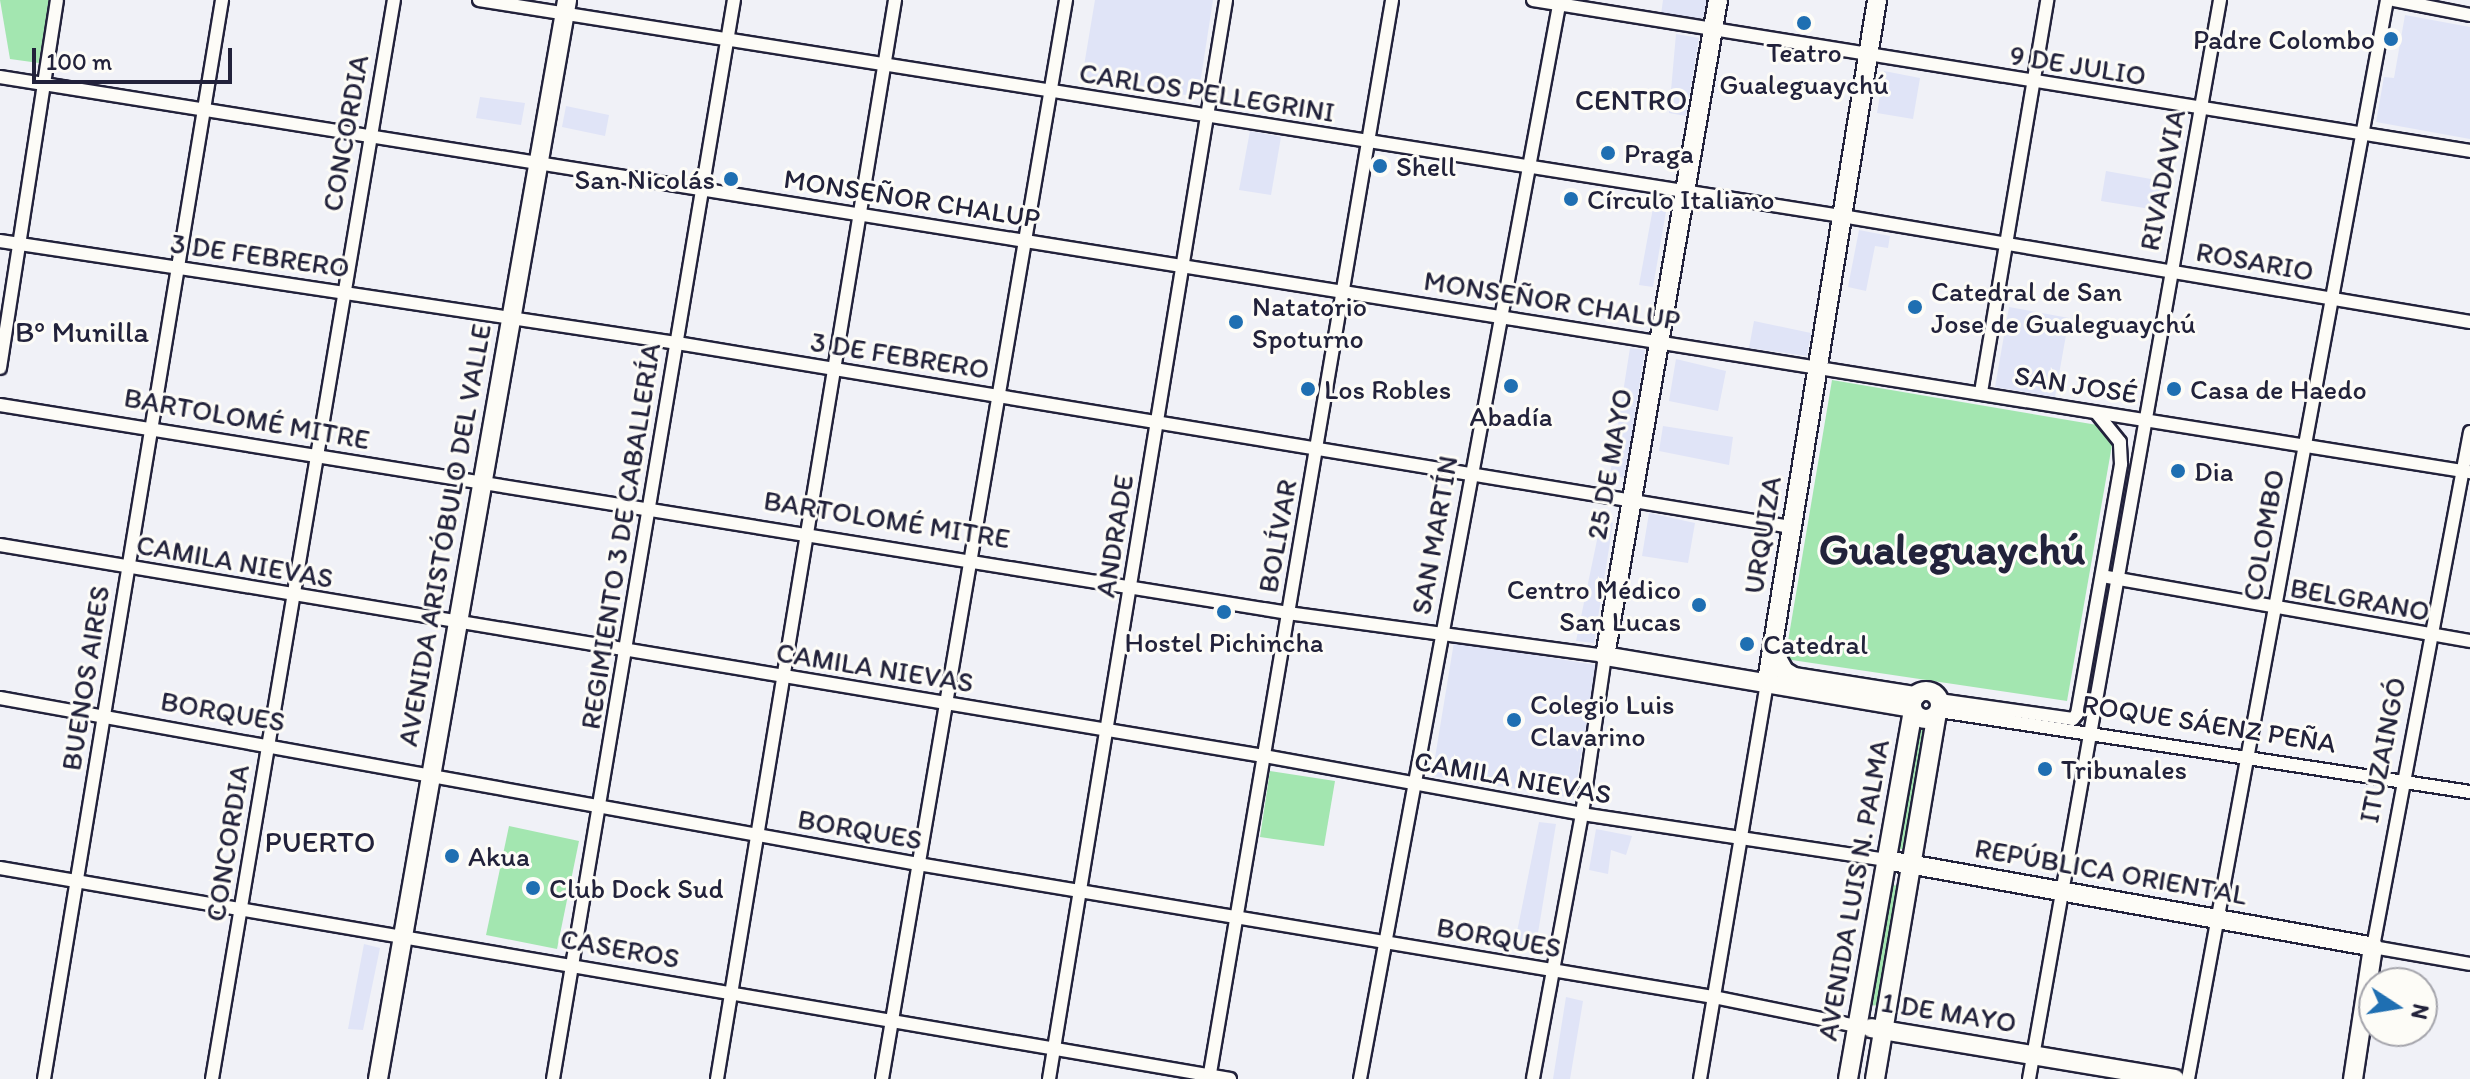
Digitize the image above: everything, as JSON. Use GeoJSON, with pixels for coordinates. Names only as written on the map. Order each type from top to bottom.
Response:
{"type":"FeatureCollection","features":[{"type":"Feature","properties":{"kind":"street"},"geometry":{"type":"LineString","coordinates":[[0,368],[57,0]]}},
{"type":"Feature","properties":{"kind":"street","name":"BUENOS AIRES"},"geometry":{"type":"LineString","coordinates":[[44,1079],[222,0]]}},
{"type":"Feature","properties":{"kind":"street","name":"CONCORDIA"},"geometry":{"type":"LineString","coordinates":[[212,1079],[368,136],[394,0]]}},
{"type":"Feature","properties":{"kind":"street","name":"CARLOS PELLEGRINI"},"geometry":{"type":"LineString","coordinates":[[479,0],[566,7],[728,40],[1842,216]]}},
{"type":"Feature","properties":{"kind":"street","name":"REGIMIENTO 3 DE CABALLERÍA"},"geometry":{"type":"LineString","coordinates":[[553,1079],[734,0]]}},
{"type":"Feature","properties":{"kind":"street"},"geometry":{"type":"LineString","coordinates":[[717,1079],[895,0]]}},
{"type":"Feature","properties":{"kind":"street"},"geometry":{"type":"LineString","coordinates":[[882,1079],[1066,0]]}},
{"type":"Feature","properties":{"kind":"street","name":"ANDRADE"},"geometry":{"type":"LineString","coordinates":[[1049,1079],[1226,0]]}},
{"type":"Feature","properties":{"kind":"street","name":"BOLÍVAR"},"geometry":{"type":"LineString","coordinates":[[1210,1077],[1392,0]]}},
{"type":"Feature","properties":{"kind":"street","name":"9 DE JULIO"},"geometry":{"type":"LineString","coordinates":[[1533,0],[2470,151]]}},
{"type":"Feature","properties":{"kind":"street","name":"25 DE MAYO"},"geometry":{"type":"LineString","coordinates":[[1533,1079],[1582,814],[1605,656],[1718,0]]}},
{"type":"Feature","properties":{"kind":"street","name":"URQUIZA"},"geometry":{"type":"LineString","coordinates":[[1700,1079],[1877,0]]}},
{"type":"Feature","properties":{"kind":"street"},"geometry":{"type":"LineString","coordinates":[[1981,392],[2047,0]]}},
{"type":"Feature","properties":{"kind":"street","name":"RIVADAVIA"},"geometry":{"type":"LineString","coordinates":[[1938,708],[2073,719],[2142,419],[2220,0]]}},
{"type":"Feature","properties":{"kind":"street","name":"COLOMBO"},"geometry":{"type":"LineString","coordinates":[[2188,1079],[2387,0]]}},
{"type":"Feature","properties":{"kind":"street"},"geometry":{"type":"LineString","coordinates":[[2394,0],[2470,15]]}},
{"type":"Feature","properties":{"kind":"street","name":"SAN MARTÍN"},"geometry":{"type":"LineString","coordinates":[[1360,1079],[1389,943],[1440,632],[1560,2]]}},
{"type":"Feature","properties":{"kind":"street","name":"AVENIDA ARISTÓBULO DEL VALLE"},"geometry":{"type":"LineString","coordinates":[[378,1079],[459,624],[509,317],[566,7]]}},
{"type":"Feature","properties":{"kind":"street","name":"MONSEÑOR CHALUP"},"geometry":{"type":"LineString","coordinates":[[0,77],[1343,290],[1500,318],[1817,365]]}},
{"type":"Feature","properties":{"kind":"street","name":"ROSARIO"},"geometry":{"type":"LineString","coordinates":[[1842,216],[2470,322]]}},
{"type":"Feature","properties":{"kind":"street","name":"3 DE FEBRERO"},"geometry":{"type":"LineString","coordinates":[[0,241],[677,343],[1791,527]]}},
{"type":"Feature","properties":{"kind":"street","name":"SAN JOSÉ"},"geometry":{"type":"LineString","coordinates":[[1817,365],[2466,472]]}},
{"type":"Feature","properties":{"kind":"street","name":"BARTOLOMÉ MITRE"},"geometry":{"type":"LineString","coordinates":[[0,405],[481,486],[970,559],[1288,613],[1440,632],[1767,681]]}},
{"type":"Feature","properties":{"kind":"street","name":"RIVADAVIA"},"geometry":{"type":"LineString","coordinates":[[2029,1079],[2087,732],[2107,577],[2120,442],[2109,423],[2094,412]]}},
{"type":"Feature","properties":{"kind":"street","name":"ITUZAINGÓ"},"geometry":{"type":"LineString","coordinates":[[2353,1079],[2373,947],[2466,472],[2470,432]]}},
{"type":"Feature","properties":{"kind":"street","name":"CAMILA NIEVAS"},"geometry":{"type":"LineString","coordinates":[[0,545],[1264,756],[1582,814],[1741,838]]}},
{"type":"Feature","properties":{"kind":"street","name":"BELGRANO"},"geometry":{"type":"LineString","coordinates":[[2107,577],[2274,609],[2470,641]]}},
{"type":"Feature","properties":{"kind":"street"},"geometry":{"type":"LineString","coordinates":[[1772,649],[1784,671],[1794,677],[1914,705],[1924,719],[1938,708]]}},
{"type":"Feature","properties":{"kind":"street"},"geometry":{"type":"LineString","coordinates":[[1767,681],[1914,705]]}},
{"type":"Feature","properties":{"kind":"street","name":"BORQUES"},"geometry":{"type":"LineString","coordinates":[[0,698],[267,742],[918,864],[1714,997]]}},
{"type":"Feature","properties":{"kind":"street","name":"AVENIDA LUIS N. PALMA"},"geometry":{"type":"LineString","coordinates":[[1848,1079],[1914,705]]}},
{"type":"Feature","properties":{"kind":"street","name":"ROQUE SÁENZ PEÑA"},"geometry":{"type":"LineString","coordinates":[[1938,708],[2470,792]]}},
{"type":"Feature","properties":{"kind":"street","name":"AVENIDA LUIS N. PALMA"},"geometry":{"type":"LineString","coordinates":[[1875,1079],[1938,708]]}},
{"type":"Feature","properties":{"kind":"street","name":"REPÚBLICA ORIENTAL"},"geometry":{"type":"LineString","coordinates":[[1741,838],[1912,864],[2470,964]]}},
{"type":"Feature","properties":{"kind":"street","name":"CASEROS"},"geometry":{"type":"LineString","coordinates":[[0,868],[402,934],[1230,1079]]}},
{"type":"Feature","properties":{"kind":"street","name":"1 DE MAYO"},"geometry":{"type":"LineString","coordinates":[[1714,997],[1856,1026],[2175,1079]]}},
{"type":"Feature","properties":{"kind":"shaded area"},"geometry":{"type":"Polygon","coordinates":[[[1095,0],[1213,0],[1198,97],[1082,78],[1095,0]]]}},
{"type":"Feature","properties":{"kind":"shaded area"},"geometry":{"type":"Polygon","coordinates":[[[1663,0],[1708,0],[1705,16],[1696,21],[1661,15],[1663,0]]]}},
{"type":"Feature","properties":{"kind":"shaded area"},"geometry":{"type":"Polygon","coordinates":[[[2405,15],[2470,27],[2470,139],[2376,122],[2384,77],[2394,78],[2405,15]]]}},
{"type":"Feature","properties":{"kind":"shaded area"},"geometry":{"type":"Polygon","coordinates":[[[1676,34],[1699,38],[1686,116],[1669,113],[1676,34]]]}},
{"type":"Feature","properties":{"kind":"shaded area"},"geometry":{"type":"Polygon","coordinates":[[[1884,71],[1920,78],[1913,119],[1877,113],[1884,71]]]}},
{"type":"Feature","properties":{"kind":"shaded area"},"geometry":{"type":"Polygon","coordinates":[[[480,97],[525,103],[521,125],[476,118],[480,97]]]}},
{"type":"Feature","properties":{"kind":"shaded area"},"geometry":{"type":"Polygon","coordinates":[[[566,106],[609,115],[605,136],[562,127],[566,106]]]}},
{"type":"Feature","properties":{"kind":"shaded area"},"geometry":{"type":"Polygon","coordinates":[[[1250,131],[1281,137],[1271,195],[1239,190],[1250,131]]]}},
{"type":"Feature","properties":{"kind":"shaded area"},"geometry":{"type":"Polygon","coordinates":[[[2106,171],[2168,182],[2163,211],[2101,201],[2106,171]]]}},
{"type":"Feature","properties":{"kind":"shaded area"},"geometry":{"type":"Polygon","coordinates":[[[1655,197],[1668,200],[1653,287],[1639,285],[1655,197]]]}},
{"type":"Feature","properties":{"kind":"shaded area"},"geometry":{"type":"Polygon","coordinates":[[[1859,230],[1890,236],[1888,248],[1875,246],[1866,291],[1848,287],[1859,230]]]}},
{"type":"Feature","properties":{"kind":"shaded area"},"geometry":{"type":"Polygon","coordinates":[[[2009,307],[2069,318],[2055,397],[1995,387],[2009,307]]]}},
{"type":"Feature","properties":{"kind":"shaded area"},"geometry":{"type":"Polygon","coordinates":[[[1754,321],[1811,333],[1807,356],[1749,348],[1754,321]]]}},
{"type":"Feature","properties":{"kind":"shaded area"},"geometry":{"type":"Polygon","coordinates":[[[1630,348],[1645,350],[1636,407],[1631,407],[1638,409],[1625,478],[1610,475],[1630,348]]]}},
{"type":"Feature","properties":{"kind":"shaded area"},"geometry":{"type":"Polygon","coordinates":[[[1676,359],[1726,371],[1718,411],[1669,401],[1676,359]]]}},
{"type":"Feature","properties":{"kind":"shaded area"},"geometry":{"type":"Polygon","coordinates":[[[1663,426],[1733,437],[1729,465],[1659,451],[1663,426]]]}},
{"type":"Feature","properties":{"kind":"shaded area"},"geometry":{"type":"Polygon","coordinates":[[[1649,513],[1695,523],[1688,563],[1642,556],[1649,513]]]}},
{"type":"Feature","properties":{"kind":"shaded area"},"geometry":{"type":"Polygon","coordinates":[[[1602,516],[1613,523],[1594,643],[1576,641],[1602,516]]]}},
{"type":"Feature","properties":{"kind":"shaded area","name":"Colegio Luis Clavarino"},"geometry":{"type":"Polygon","coordinates":[[[1454,642],[1596,665],[1574,798],[1432,776],[1454,642]]]}},
{"type":"Feature","properties":{"kind":"shaded area"},"geometry":{"type":"Polygon","coordinates":[[[1539,822],[1556,824],[1535,951],[1514,947],[1539,822]]]}},
{"type":"Feature","properties":{"kind":"shaded area"},"geometry":{"type":"Polygon","coordinates":[[[1596,829],[1632,836],[1626,855],[1611,850],[1608,874],[1589,870],[1596,829]]]}},
{"type":"Feature","properties":{"kind":"shaded area"},"geometry":{"type":"Polygon","coordinates":[[[364,944],[380,948],[363,1030],[348,1029],[364,944]]]}},
{"type":"Feature","properties":{"kind":"shaded area"},"geometry":{"type":"Polygon","coordinates":[[[1566,997],[1583,1001],[1570,1079],[1553,1079],[1566,997]]]}},
{"type":"Feature","properties":{"kind":"green space"},"geometry":{"type":"Polygon","coordinates":[[[0,0],[49,0],[39,63],[10,59],[0,0]]]}},
{"type":"Feature","properties":{"kind":"green space"},"geometry":{"type":"Polygon","coordinates":[[[1832,380],[2115,428],[2067,701],[1785,659],[1832,380]]]}},
{"type":"Feature","properties":{"kind":"green space"},"geometry":{"type":"Polygon","coordinates":[[[1917,728],[1927,730],[1907,850],[1896,848],[1917,728]]]}},
{"type":"Feature","properties":{"kind":"green space"},"geometry":{"type":"Polygon","coordinates":[[[1270,771],[1335,781],[1324,846],[1260,837],[1270,771]]]}},
{"type":"Feature","properties":{"kind":"green space","name":"Club Dock Sud"},"geometry":{"type":"Polygon","coordinates":[[[509,826],[579,841],[557,949],[486,935],[509,826]]]}},
{"type":"Feature","properties":{"kind":"green space"},"geometry":{"type":"Polygon","coordinates":[[[1890,885],[1901,886],[1880,1006],[1870,1005],[1890,885]]]}},
{"type":"Feature","properties":{"kind":"place","name":"Teatro Gualeguaychú"},"geometry":{"type":"Point","coordinates":[1804,23]}},
{"type":"Feature","properties":{"kind":"place","name":"Padre Colombo"},"geometry":{"type":"Point","coordinates":[2391,39]}},
{"type":"Feature","properties":{"kind":"place","name":"Praga"},"geometry":{"type":"Point","coordinates":[1608,153]}},
{"type":"Feature","properties":{"kind":"place","name":"Shell"},"geometry":{"type":"Point","coordinates":[1380,166]}},
{"type":"Feature","properties":{"kind":"place","name":"San Nicolás"},"geometry":{"type":"Point","coordinates":[731,179]}},
{"type":"Feature","properties":{"kind":"place","name":"Círculo Italiano"},"geometry":{"type":"Point","coordinates":[1571,199]}},
{"type":"Feature","properties":{"kind":"place","name":"Catedral de San Jose de Gualeguaychú"},"geometry":{"type":"Point","coordinates":[1915,307]}},
{"type":"Feature","properties":{"kind":"place","name":"Natatorio Spoturno"},"geometry":{"type":"Point","coordinates":[1236,322]}},
{"type":"Feature","properties":{"kind":"place","name":"Abadía"},"geometry":{"type":"Point","coordinates":[1511,386]}},
{"type":"Feature","properties":{"kind":"place","name":"Los Robles"},"geometry":{"type":"Point","coordinates":[1308,389]}},
{"type":"Feature","properties":{"kind":"place","name":"Casa de Haedo"},"geometry":{"type":"Point","coordinates":[2174,389]}},
{"type":"Feature","properties":{"kind":"place","name":"Dia"},"geometry":{"type":"Point","coordinates":[2178,471]}},
{"type":"Feature","properties":{"kind":"place","name":"Centro Médico San Lucas"},"geometry":{"type":"Point","coordinates":[1699,605]}},
{"type":"Feature","properties":{"kind":"place","name":"Hostel Pichincha"},"geometry":{"type":"Point","coordinates":[1224,612]}},
{"type":"Feature","properties":{"kind":"place","name":"Catedral"},"geometry":{"type":"Point","coordinates":[1747,644]}},
{"type":"Feature","properties":{"kind":"place","name":"Colegio Luis Clavarino"},"geometry":{"type":"Point","coordinates":[1514,720]}},
{"type":"Feature","properties":{"kind":"place","name":"Tribunales"},"geometry":{"type":"Point","coordinates":[2045,769]}},
{"type":"Feature","properties":{"kind":"place","name":"Akua"},"geometry":{"type":"Point","coordinates":[452,856]}},
{"type":"Feature","properties":{"kind":"place","name":"Club Dock Sud"},"geometry":{"type":"Point","coordinates":[533,888]}},
{"type":"Feature","properties":{"kind":"district","name":"CENTRO"},"geometry":{"type":"Point","coordinates":[1631,100]}},
{"type":"Feature","properties":{"kind":"district","name":"Bº Munilla"},"geometry":{"type":"Point","coordinates":[82,332]}},
{"type":"Feature","properties":{"kind":"district","name":"Gualeguaychú"},"geometry":{"type":"Point","coordinates":[1952,549]}},
{"type":"Feature","properties":{"kind":"district","name":"PUERTO"},"geometry":{"type":"Point","coordinates":[320,842]}}]}
